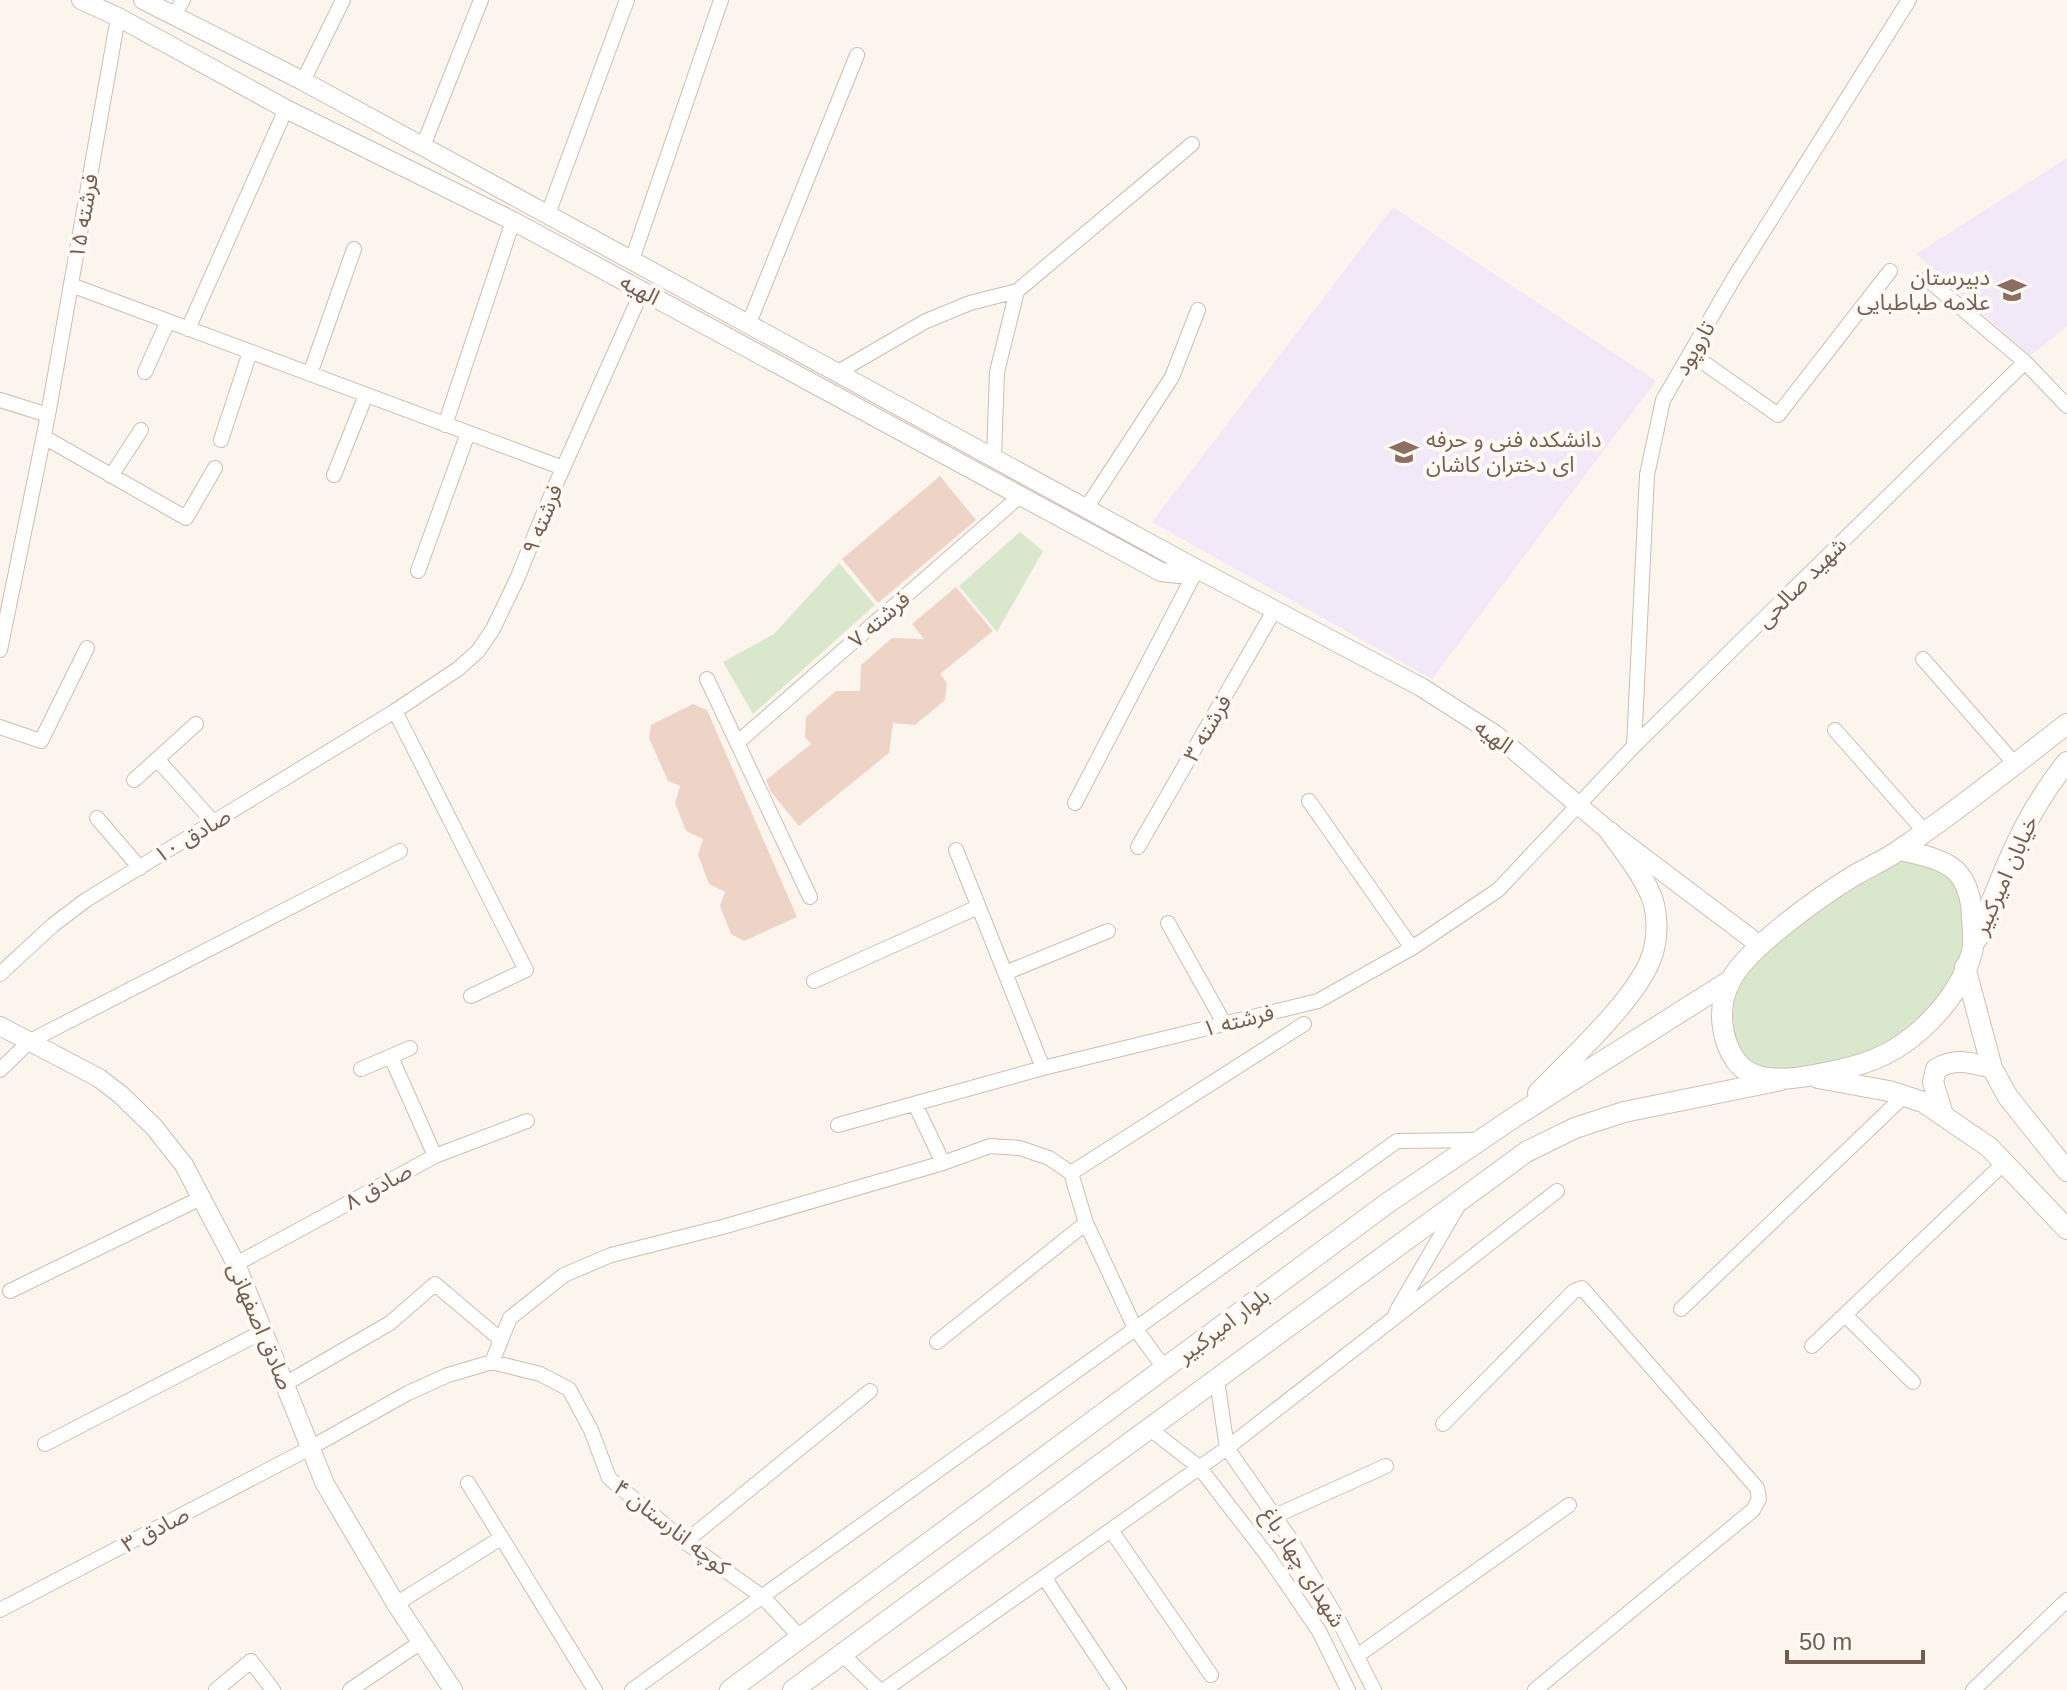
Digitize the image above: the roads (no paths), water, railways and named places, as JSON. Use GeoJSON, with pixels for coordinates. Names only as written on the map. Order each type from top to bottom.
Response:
{"type":"FeatureCollection","features":[{"type":"Feature","properties":{"kind":"main road"},"geometry":{"type":"LineString","coordinates":[[1969,959],[1955,990],[1938,1012],[1895,1049],[1870,1062],[1781,1080],[1750,1074],[1729,1051],[1722,1030],[1722,1007],[1731,980],[1761,946],[1852,877],[1925,832],[2067,724]]}},
{"type":"Feature","properties":{"kind":"main road","name":"خیابان امیرکبیر"},"geometry":{"type":"LineString","coordinates":[[1969,959],[2014,844],[2055,776],[2067,762]]}},
{"type":"Feature","properties":{"kind":"main road"},"geometry":{"type":"LineString","coordinates":[[1516,1116],[1594,1034],[1631,991],[1650,961],[1656,931],[1649,889],[1610,832]]}},
{"type":"Feature","properties":{"kind":"main road"},"geometry":{"type":"LineString","coordinates":[[1900,850],[1931,857],[1953,868],[1968,888],[1972,906],[1969,959],[1992,1068],[2008,1097],[2067,1171]]}},
{"type":"Feature","properties":{"kind":"main road","name":"بلوار امیرکبیر"},"geometry":{"type":"LineString","coordinates":[[730,1690],[1389,1202],[1516,1116],[1731,980]]}},
{"type":"Feature","properties":{"kind":"main road"},"geometry":{"type":"LineString","coordinates":[[1943,1115],[1933,1082],[1936,1069],[1948,1062],[1964,1061],[1992,1068]]}},
{"type":"Feature","properties":{"kind":"main road"},"geometry":{"type":"LineString","coordinates":[[1806,1076],[1923,1102],[1989,1147],[2067,1229]]}},
{"type":"Feature","properties":{"kind":"main road","name":"بلوار امیرکبیر"},"geometry":{"type":"LineString","coordinates":[[793,1690],[1526,1152],[1575,1128],[1624,1112],[1781,1080]]}},
{"type":"Feature","properties":{"kind":"street","name":"الهیه"},"geometry":{"type":"LineString","coordinates":[[81,0],[286,109],[513,221],[1161,572],[1179,574],[1197,569]]}},
{"type":"Feature","properties":{"kind":"street","name":"الهیه"},"geometry":{"type":"LineString","coordinates":[[143,0],[178,8],[303,81],[1197,569],[1421,687],[1496,735],[1610,832],[1761,946]]}},
{"type":"Feature","properties":{"kind":"street"},"geometry":{"type":"LineString","coordinates":[[303,81],[343,0]]}},
{"type":"Feature","properties":{"kind":"street"},"geometry":{"type":"LineString","coordinates":[[423,146],[481,0]]}},
{"type":"Feature","properties":{"kind":"street"},"geometry":{"type":"LineString","coordinates":[[548,214],[627,0]]}},
{"type":"Feature","properties":{"kind":"street"},"geometry":{"type":"LineString","coordinates":[[632,260],[721,0]]}},
{"type":"Feature","properties":{"kind":"street","name":"تاروپود"},"geometry":{"type":"LineString","coordinates":[[1634,746],[1647,475],[1663,400],[1734,278],[1909,0]]}},
{"type":"Feature","properties":{"kind":"street","name":"فرشته ۱۵"},"geometry":{"type":"LineString","coordinates":[[0,650],[44,437],[118,17]]}},
{"type":"Feature","properties":{"kind":"street"},"geometry":{"type":"LineString","coordinates":[[749,323],[857,55]]}},
{"type":"Feature","properties":{"kind":"street"},"geometry":{"type":"LineString","coordinates":[[188,329],[286,109]]}},
{"type":"Feature","properties":{"kind":"street"},"geometry":{"type":"LineString","coordinates":[[838,372],[926,321],[970,303],[1017,291],[1192,144]]}},
{"type":"Feature","properties":{"kind":"street"},"geometry":{"type":"LineString","coordinates":[[445,425],[513,221]]}},
{"type":"Feature","properties":{"kind":"street"},"geometry":{"type":"LineString","coordinates":[[310,374],[354,249]]}},
{"type":"Feature","properties":{"kind":"street"},"geometry":{"type":"LineString","coordinates":[[1690,353],[1778,415],[1890,271]]}},
{"type":"Feature","properties":{"kind":"street"},"geometry":{"type":"LineString","coordinates":[[1927,279],[2025,362],[2067,406]]}},
{"type":"Feature","properties":{"kind":"street"},"geometry":{"type":"LineString","coordinates":[[71,285],[563,468]]}},
{"type":"Feature","properties":{"kind":"street","name":"فرشته ۹"},"geometry":{"type":"LineString","coordinates":[[395,711],[458,669],[478,651],[493,629],[642,291]]}},
{"type":"Feature","properties":{"kind":"street"},"geometry":{"type":"LineString","coordinates":[[994,457],[997,372],[1017,291]]}},
{"type":"Feature","properties":{"kind":"street"},"geometry":{"type":"LineString","coordinates":[[1087,507],[1172,377],[1198,310]]}},
{"type":"Feature","properties":{"kind":"street"},"geometry":{"type":"LineString","coordinates":[[145,372],[168,321]]}},
{"type":"Feature","properties":{"kind":"street"},"geometry":{"type":"LineString","coordinates":[[764,357],[775,338]]}},
{"type":"Feature","properties":{"kind":"street"},"geometry":{"type":"LineString","coordinates":[[221,440],[250,352]]}},
{"type":"Feature","properties":{"kind":"street","name":"شهید صالحی"},"geometry":{"type":"LineString","coordinates":[[1578,803],[2025,362]]}},
{"type":"Feature","properties":{"kind":"street"},"geometry":{"type":"LineString","coordinates":[[334,475],[366,395]]}},
{"type":"Feature","properties":{"kind":"street"},"geometry":{"type":"LineString","coordinates":[[0,400],[48,415]]}},
{"type":"Feature","properties":{"kind":"street"},"geometry":{"type":"LineString","coordinates":[[111,476],[141,430]]}},
{"type":"Feature","properties":{"kind":"street"},"geometry":{"type":"LineString","coordinates":[[418,571],[468,433]]}},
{"type":"Feature","properties":{"kind":"street"},"geometry":{"type":"LineString","coordinates":[[44,437],[186,518],[215,468]]}},
{"type":"Feature","properties":{"kind":"street","name":"فرشته ۷"},"geometry":{"type":"LineString","coordinates":[[737,743],[1020,496]]}},
{"type":"Feature","properties":{"kind":"street"},"geometry":{"type":"LineString","coordinates":[[1075,803],[1197,569]]}},
{"type":"Feature","properties":{"kind":"street","name":"فرشته ۳"},"geometry":{"type":"LineString","coordinates":[[1138,847],[1275,609]]}},
{"type":"Feature","properties":{"kind":"street"},"geometry":{"type":"LineString","coordinates":[[0,727],[41,741],[87,648]]}},
{"type":"Feature","properties":{"kind":"street"},"geometry":{"type":"LineString","coordinates":[[1923,659],[2015,764]]}},
{"type":"Feature","properties":{"kind":"street"},"geometry":{"type":"LineString","coordinates":[[707,679],[810,897]]}},
{"type":"Feature","properties":{"kind":"street"},"geometry":{"type":"LineString","coordinates":[[395,711],[526,970],[471,996]]}},
{"type":"Feature","properties":{"kind":"street","name":"صادق ۱۰"},"geometry":{"type":"LineString","coordinates":[[0,974],[53,925],[86,900],[395,711]]}},
{"type":"Feature","properties":{"kind":"street"},"geometry":{"type":"LineString","coordinates":[[134,780],[196,724]]}},
{"type":"Feature","properties":{"kind":"street"},"geometry":{"type":"LineString","coordinates":[[1835,730],[1925,832]]}},
{"type":"Feature","properties":{"kind":"street"},"geometry":{"type":"LineString","coordinates":[[157,759],[214,823]]}},
{"type":"Feature","properties":{"kind":"street"},"geometry":{"type":"LineString","coordinates":[[1309,801],[1412,948]]}},
{"type":"Feature","properties":{"kind":"street","name":"فرشته ۱"},"geometry":{"type":"LineString","coordinates":[[838,1125],[1043,1068],[1318,1001],[1412,948],[1498,890],[1578,803]]}},
{"type":"Feature","properties":{"kind":"street"},"geometry":{"type":"LineString","coordinates":[[97,818],[140,868]]}},
{"type":"Feature","properties":{"kind":"street"},"geometry":{"type":"LineString","coordinates":[[956,850],[1043,1068]]}},
{"type":"Feature","properties":{"kind":"street"},"geometry":{"type":"LineString","coordinates":[[0,1070],[30,1041],[400,851]]}},
{"type":"Feature","properties":{"kind":"street"},"geometry":{"type":"LineString","coordinates":[[814,981],[978,907]]}},
{"type":"Feature","properties":{"kind":"street"},"geometry":{"type":"LineString","coordinates":[[1168,923],[1224,1023]]}},
{"type":"Feature","properties":{"kind":"street"},"geometry":{"type":"LineString","coordinates":[[1005,973],[1108,931]]}},
{"type":"Feature","properties":{"kind":"street"},"geometry":{"type":"LineString","coordinates":[[1071,1173],[1304,1024]]}},
{"type":"Feature","properties":{"kind":"street","name":"صادق اصفهانی"},"geometry":{"type":"LineString","coordinates":[[0,1026],[99,1078],[121,1095],[169,1144],[203,1197],[236,1264],[325,1484],[396,1604],[453,1690]]}},
{"type":"Feature","properties":{"kind":"street"},"geometry":{"type":"LineString","coordinates":[[361,1069],[410,1048]]}},
{"type":"Feature","properties":{"kind":"street"},"geometry":{"type":"LineString","coordinates":[[391,1057],[435,1156]]}},
{"type":"Feature","properties":{"kind":"street"},"geometry":{"type":"LineString","coordinates":[[1681,1309],[1904,1096]]}},
{"type":"Feature","properties":{"kind":"street"},"geometry":{"type":"LineString","coordinates":[[915,1104],[943,1163]]}},
{"type":"Feature","properties":{"kind":"street","name":"صادق ۸"},"geometry":{"type":"LineString","coordinates":[[236,1264],[435,1156],[527,1121]]}},
{"type":"Feature","properties":{"kind":"street"},"geometry":{"type":"LineString","coordinates":[[632,1690],[1397,1141],[1481,1140]]}},
{"type":"Feature","properties":{"kind":"street"},"geometry":{"type":"LineString","coordinates":[[492,1362],[510,1318],[564,1275],[611,1255],[726,1226],[943,1163],[990,1146],[1020,1148],[1049,1158],[1071,1173],[1086,1223],[1135,1328],[1165,1369]]}},
{"type":"Feature","properties":{"kind":"street"},"geometry":{"type":"LineString","coordinates":[[1812,1346],[2005,1162]]}},
{"type":"Feature","properties":{"kind":"street"},"geometry":{"type":"LineString","coordinates":[[842,1654],[882,1690],[1227,1448],[1557,1191]]}},
{"type":"Feature","properties":{"kind":"street"},"geometry":{"type":"LineString","coordinates":[[10,1291],[203,1197]]}},
{"type":"Feature","properties":{"kind":"street"},"geometry":{"type":"LineString","coordinates":[[1392,1319],[1461,1201]]}},
{"type":"Feature","properties":{"kind":"street"},"geometry":{"type":"LineString","coordinates":[[937,1342],[1086,1223]]}},
{"type":"Feature","properties":{"kind":"street"},"geometry":{"type":"LineString","coordinates":[[285,1384],[390,1323],[435,1284],[501,1340]]}},
{"type":"Feature","properties":{"kind":"street"},"geometry":{"type":"LineString","coordinates":[[1443,1424],[1574,1291],[1582,1288],[1757,1488],[1759,1499],[1753,1510],[1535,1690]]}},
{"type":"Feature","properties":{"kind":"street"},"geometry":{"type":"LineString","coordinates":[[1845,1315],[1913,1382]]}},
{"type":"Feature","properties":{"kind":"street"},"geometry":{"type":"LineString","coordinates":[[45,1444],[262,1332]]}},
{"type":"Feature","properties":{"kind":"street","name":"کوچه انارستان ۴"},"geometry":{"type":"LineString","coordinates":[[492,1362],[540,1374],[569,1389],[591,1430],[609,1478],[685,1542],[763,1597],[800,1637]]}},
{"type":"Feature","properties":{"kind":"street","name":"صادق ۳"},"geometry":{"type":"LineString","coordinates":[[0,1610],[310,1448],[408,1393],[448,1375],[492,1362]]}},
{"type":"Feature","properties":{"kind":"street"},"geometry":{"type":"LineString","coordinates":[[1217,1380],[1227,1448]]}},
{"type":"Feature","properties":{"kind":"street"},"geometry":{"type":"LineString","coordinates":[[685,1542],[870,1391]]}},
{"type":"Feature","properties":{"kind":"street","name":"شهدای چهار باغ"},"geometry":{"type":"LineString","coordinates":[[1150,1429],[1199,1467],[1267,1555],[1319,1631],[1348,1690]]}},
{"type":"Feature","properties":{"kind":"street","name":"شهدای چهار باغ"},"geometry":{"type":"LineString","coordinates":[[1227,1448],[1275,1516],[1340,1623],[1374,1690]]}},
{"type":"Feature","properties":{"kind":"street"},"geometry":{"type":"LineString","coordinates":[[1275,1516],[1386,1466]]}},
{"type":"Feature","properties":{"kind":"street"},"geometry":{"type":"LineString","coordinates":[[468,1483],[595,1690]]}},
{"type":"Feature","properties":{"kind":"street"},"geometry":{"type":"LineString","coordinates":[[1357,1656],[1569,1505]]}},
{"type":"Feature","properties":{"kind":"street"},"geometry":{"type":"LineString","coordinates":[[1111,1530],[1211,1675]]}},
{"type":"Feature","properties":{"kind":"street"},"geometry":{"type":"LineString","coordinates":[[396,1604],[501,1538]]}},
{"type":"Feature","properties":{"kind":"street"},"geometry":{"type":"LineString","coordinates":[[1044,1577],[1119,1690]]}},
{"type":"Feature","properties":{"kind":"street"},"geometry":{"type":"LineString","coordinates":[[1973,1690],[2067,1600]]}},
{"type":"Feature","properties":{"kind":"street"},"geometry":{"type":"LineString","coordinates":[[350,1690],[421,1642]]}},
{"type":"Feature","properties":{"kind":"street"},"geometry":{"type":"LineString","coordinates":[[216,1690],[251,1661],[273,1690]]}},
{"type":"Feature","properties":{"kind":"place","name":"دبیرستان علامه طباطبایی"},"geometry":{"type":"Point","coordinates":[2012,290]}},
{"type":"Feature","properties":{"kind":"place","name":"دانشکده فنی و حرفه ای دختران کاشان"},"geometry":{"type":"Point","coordinates":[1404,452]}}]}
